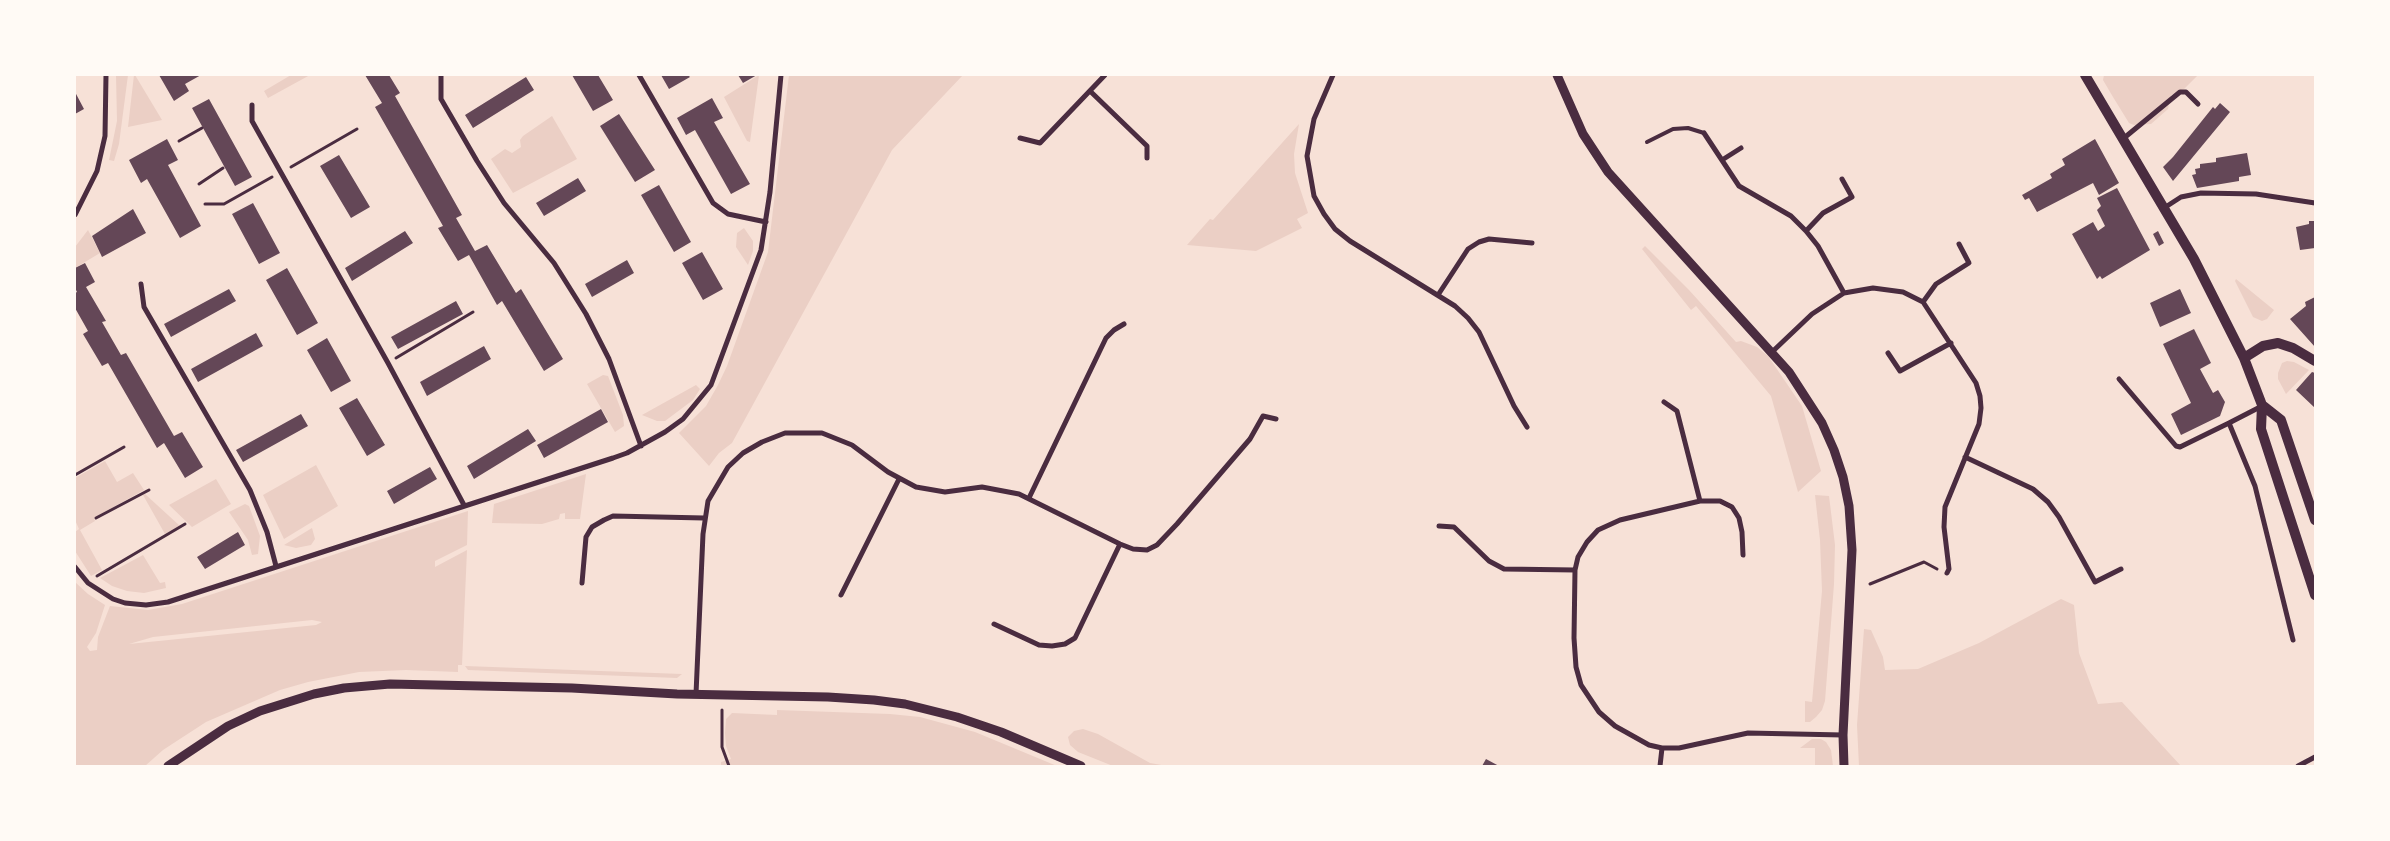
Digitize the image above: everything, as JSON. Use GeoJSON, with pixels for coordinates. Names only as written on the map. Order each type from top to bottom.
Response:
{"type":"FeatureCollection","features":[{"type":"Feature","properties":{"kind":"main road"},"geometry":{"type":"LineString","coordinates":[[2084,75],[2124,138],[2204,278],[2244,358],[2262,405],[2261,429],[2315,595]]}},
{"type":"Feature","properties":{"kind":"main road"},"geometry":{"type":"LineString","coordinates":[[2244,358],[2263,346],[2278,343],[2302,352],[2315,361]]}},
{"type":"Feature","properties":{"kind":"main road"},"geometry":{"type":"LineString","coordinates":[[2262,405],[2281,420],[2315,520]]}},
{"type":"Feature","properties":{"kind":"street"},"geometry":{"type":"LineString","coordinates":[[75,215],[90,187],[103,145],[107,101],[106,75]]}},
{"type":"Feature","properties":{"kind":"street"},"geometry":{"type":"LineString","coordinates":[[441,75],[441,99],[482,168],[504,203],[554,263],[586,314],[609,359],[641,446]]}},
{"type":"Feature","properties":{"kind":"street"},"geometry":{"type":"LineString","coordinates":[[639,75],[713,203],[728,214],[766,222]]}},
{"type":"Feature","properties":{"kind":"street"},"geometry":{"type":"LineString","coordinates":[[75,567],[88,583],[125,603],[146,605],[168,602],[210,590],[276,566],[613,458],[641,446],[683,419],[712,385],[760,250],[766,222],[782,75]]}},
{"type":"Feature","properties":{"kind":"street"},"geometry":{"type":"LineString","coordinates":[[1020,138],[1040,143],[1105,75]]}},
{"type":"Feature","properties":{"kind":"street"},"geometry":{"type":"LineString","coordinates":[[1332,75],[1314,119],[1306,156],[1314,196],[1335,229],[1365,251],[1455,306],[1479,332],[1514,406],[1527,427]]}},
{"type":"Feature","properties":{"kind":"street"},"geometry":{"type":"LineString","coordinates":[[1557,75],[1584,134],[1608,172],[1658,230],[1772,352],[1806,396],[1822,423],[1843,477],[1849,506],[1852,580],[1843,735],[1844,766]]}},
{"type":"Feature","properties":{"kind":"street"},"geometry":{"type":"LineString","coordinates":[[1090,91],[1147,146],[1147,158]]}},
{"type":"Feature","properties":{"kind":"street"},"geometry":{"type":"LineString","coordinates":[[2124,138],[2180,92],[2186,92],[2198,104]]}},
{"type":"Feature","properties":{"kind":"street"},"geometry":{"type":"LineString","coordinates":[[252,105],[252,121],[388,362],[464,505]]}},
{"type":"Feature","properties":{"kind":"street"},"geometry":{"type":"LineString","coordinates":[[1704,133],[1739,186],[1791,216],[1806,231],[1818,246],[1844,293]]}},
{"type":"Feature","properties":{"kind":"street"},"geometry":{"type":"LineString","coordinates":[[1722,160],[1741,148]]}},
{"type":"Feature","properties":{"kind":"street"},"geometry":{"type":"LineString","coordinates":[[1806,231],[1823,213],[1852,197],[1842,179]]}},
{"type":"Feature","properties":{"kind":"street"},"geometry":{"type":"LineString","coordinates":[[2164,208],[2181,197],[2201,193],[2256,194],[2315,203]]}},
{"type":"Feature","properties":{"kind":"street"},"geometry":{"type":"LineString","coordinates":[[1438,296],[1468,249],[1479,242],[1489,239],[1532,243]]}},
{"type":"Feature","properties":{"kind":"street"},"geometry":{"type":"LineString","coordinates":[[1923,302],[1936,284],[1969,263],[1959,244]]}},
{"type":"Feature","properties":{"kind":"street"},"geometry":{"type":"LineString","coordinates":[[141,284],[144,307],[250,490],[267,532],[276,566]]}},
{"type":"Feature","properties":{"kind":"street"},"geometry":{"type":"LineString","coordinates":[[1772,352],[1812,314],[1844,293],[1872,288],[1903,292],[1923,302],[1976,383],[1980,396],[1979,424],[1946,506],[1944,527],[1949,569],[1947,573]]}},
{"type":"Feature","properties":{"kind":"street"},"geometry":{"type":"LineString","coordinates":[[1029,498],[1106,338],[1124,324]]}},
{"type":"Feature","properties":{"kind":"street"},"geometry":{"type":"LineString","coordinates":[[1888,353],[1900,371],[1951,343]]}},
{"type":"Feature","properties":{"kind":"street"},"geometry":{"type":"LineString","coordinates":[[2119,380],[2176,446],[2180,447],[2262,405]]}},
{"type":"Feature","properties":{"kind":"street"},"geometry":{"type":"LineString","coordinates":[[1664,402],[1677,411],[1700,501]]}},
{"type":"Feature","properties":{"kind":"street"},"geometry":{"type":"LineString","coordinates":[[696,694],[704,518],[708,501],[716,483],[728,467],[743,453],[762,442],[785,434],[810,432],[836,437],[860,450],[899,479],[916,487],[932,491],[982,487],[1002,490],[1029,498],[1120,544],[1133,549],[1147,550],[1157,545],[1250,439],[1264,416],[1276,419]]}},
{"type":"Feature","properties":{"kind":"street"},"geometry":{"type":"LineString","coordinates":[[2230,423],[2255,486],[2293,640]]}},
{"type":"Feature","properties":{"kind":"street"},"geometry":{"type":"LineString","coordinates":[[1965,457],[2033,488],[2048,502],[2059,517],[2094,582],[2121,569]]}},
{"type":"Feature","properties":{"kind":"street"},"geometry":{"type":"LineString","coordinates":[[841,595],[899,479]]}},
{"type":"Feature","properties":{"kind":"street"},"geometry":{"type":"LineString","coordinates":[[1743,555],[1739,518],[1732,507],[1720,501],[1700,501],[1609,523],[1598,530],[1578,556],[1574,570],[1574,638],[1576,667],[1581,685],[1598,712],[1615,726],[1649,745],[1662,748],[1679,748],[1748,733],[1843,735]]}},
{"type":"Feature","properties":{"kind":"street"},"geometry":{"type":"LineString","coordinates":[[582,583],[586,537],[592,527],[604,520],[613,516],[704,518]]}},
{"type":"Feature","properties":{"kind":"street"},"geometry":{"type":"LineString","coordinates":[[1439,526],[1454,527],[1489,561],[1504,570],[1574,570]]}},
{"type":"Feature","properties":{"kind":"street"},"geometry":{"type":"LineString","coordinates":[[994,624],[1039,645],[1052,646],[1070,641],[1074,638],[1120,544]]}},
{"type":"Feature","properties":{"kind":"street"},"geometry":{"type":"LineString","coordinates":[[168,766],[199,744],[244,718],[290,700],[344,688],[381,684],[828,697],[905,704],[980,725],[1081,766]]}},
{"type":"Feature","properties":{"kind":"street"},"geometry":{"type":"LineString","coordinates":[[1660,766],[1662,748]]}},
{"type":"Feature","properties":{"kind":"street"},"geometry":{"type":"LineString","coordinates":[[2298,766],[2315,757]]}},
{"type":"Feature","properties":{"kind":"lane"},"geometry":{"type":"LineString","coordinates":[[1647,142],[1673,129],[1688,128],[1704,133]]}},
{"type":"Feature","properties":{"kind":"path"},"geometry":{"type":"LineString","coordinates":[[179,141],[202,128]]}},
{"type":"Feature","properties":{"kind":"path"},"geometry":{"type":"LineString","coordinates":[[205,204],[224,204],[358,129]]}},
{"type":"Feature","properties":{"kind":"path"},"geometry":{"type":"LineString","coordinates":[[199,184],[223,168]]}},
{"type":"Feature","properties":{"kind":"path"},"geometry":{"type":"LineString","coordinates":[[388,362],[473,312]]}},
{"type":"Feature","properties":{"kind":"path"},"geometry":{"type":"LineString","coordinates":[[75,475],[124,447]]}},
{"type":"Feature","properties":{"kind":"path"},"geometry":{"type":"LineString","coordinates":[[96,518],[149,490]]}},
{"type":"Feature","properties":{"kind":"path"},"geometry":{"type":"LineString","coordinates":[[88,583],[185,524]]}},
{"type":"Feature","properties":{"kind":"path"},"geometry":{"type":"LineString","coordinates":[[1870,584],[1924,562],[1947,573]]}},
{"type":"Feature","properties":{"kind":"path"},"geometry":{"type":"LineString","coordinates":[[722,710],[722,747],[728,766]]}},
{"type":"Feature","properties":{"kind":"shaded area"},"geometry":{"type":"Polygon","coordinates":[[[116,75],[128,75],[119,144],[114,161],[109,160],[117,121],[116,75]]]}},
{"type":"Feature","properties":{"kind":"shaded area"},"geometry":{"type":"Polygon","coordinates":[[[135,75],[162,120],[128,127],[135,75]]]}},
{"type":"Feature","properties":{"kind":"shaded area"},"geometry":{"type":"Polygon","coordinates":[[[291,75],[310,75],[268,98],[264,91],[291,75]]]}},
{"type":"Feature","properties":{"kind":"shaded area"},"geometry":{"type":"Polygon","coordinates":[[[759,75],[750,142],[747,141],[724,97],[759,75]]]}},
{"type":"Feature","properties":{"kind":"shaded area"},"geometry":{"type":"Polygon","coordinates":[[[789,75],[963,75],[892,150],[732,443],[719,453],[709,466],[679,433],[706,406],[718,385],[727,366],[768,252],[789,75]]]}},
{"type":"Feature","properties":{"kind":"shaded area"},"geometry":{"type":"Polygon","coordinates":[[[2104,75],[2198,75],[2184,89],[2171,95],[2168,109],[2151,124],[2134,125],[2129,123],[2113,97],[2103,80],[2104,75]]]}},
{"type":"Feature","properties":{"kind":"shaded area"},"geometry":{"type":"Polygon","coordinates":[[[552,116],[577,159],[513,193],[491,159],[505,149],[512,153],[521,147],[520,140],[523,136],[552,116]]]}},
{"type":"Feature","properties":{"kind":"shaded area"},"geometry":{"type":"Polygon","coordinates":[[[1299,124],[1294,154],[1295,173],[1308,213],[1297,219],[1302,228],[1256,251],[1187,245],[1210,219],[1213,220],[1299,124]]]}},
{"type":"Feature","properties":{"kind":"shaded area"},"geometry":{"type":"Polygon","coordinates":[[[744,228],[753,241],[753,251],[748,265],[736,247],[737,233],[744,228]]]}},
{"type":"Feature","properties":{"kind":"shaded area"},"geometry":{"type":"Polygon","coordinates":[[[88,230],[100,253],[75,268],[75,247],[88,230]]]}},
{"type":"Feature","properties":{"kind":"shaded area"},"geometry":{"type":"Polygon","coordinates":[[[1645,246],[1689,290],[1736,342],[1741,341],[1757,347],[1768,356],[1802,406],[1821,471],[1798,492],[1771,396],[1696,306],[1691,310],[1642,249],[1645,246]]]}},
{"type":"Feature","properties":{"kind":"shaded area"},"geometry":{"type":"Polygon","coordinates":[[[2236,279],[2274,310],[2267,319],[2262,321],[2253,317],[2235,281],[2236,279]]]}},
{"type":"Feature","properties":{"kind":"shaded area"},"geometry":{"type":"Polygon","coordinates":[[[2287,361],[2294,362],[2309,370],[2286,394],[2278,379],[2278,373],[2282,363],[2287,361]]]}},
{"type":"Feature","properties":{"kind":"shaded area"},"geometry":{"type":"Polygon","coordinates":[[[603,375],[608,376],[623,415],[624,426],[615,432],[587,384],[603,375]]]}},
{"type":"Feature","properties":{"kind":"shaded area"},"geometry":{"type":"Polygon","coordinates":[[[696,385],[700,389],[693,400],[665,421],[657,421],[642,415],[696,385]]]}},
{"type":"Feature","properties":{"kind":"shaded area"},"geometry":{"type":"Polygon","coordinates":[[[105,461],[117,482],[133,473],[144,490],[94,518],[95,521],[80,530],[102,570],[91,576],[75,551],[75,532],[79,529],[75,520],[75,478],[105,461]]]}},
{"type":"Feature","properties":{"kind":"shaded area"},"geometry":{"type":"Polygon","coordinates":[[[316,465],[338,506],[284,539],[263,495],[316,465]]]}},
{"type":"Feature","properties":{"kind":"shaded area"},"geometry":{"type":"Polygon","coordinates":[[[586,474],[580,519],[565,519],[565,513],[560,514],[559,519],[542,524],[492,523],[494,504],[586,474]]]}},
{"type":"Feature","properties":{"kind":"shaded area"},"geometry":{"type":"Polygon","coordinates":[[[216,479],[231,504],[192,527],[169,505],[216,479]]]}},
{"type":"Feature","properties":{"kind":"shaded area"},"geometry":{"type":"Polygon","coordinates":[[[145,494],[180,526],[165,534],[143,495],[145,494]]]}},
{"type":"Feature","properties":{"kind":"shaded area"},"geometry":{"type":"Polygon","coordinates":[[[1815,495],[1829,496],[1835,545],[1834,584],[1825,701],[1822,710],[1816,717],[1810,722],[1805,722],[1805,701],[1812,702],[1822,591],[1820,540],[1815,495]]]}},
{"type":"Feature","properties":{"kind":"shaded area"},"geometry":{"type":"Polygon","coordinates":[[[245,504],[249,506],[260,536],[258,554],[252,555],[248,540],[229,512],[245,504]]]}},
{"type":"Feature","properties":{"kind":"shaded area"},"geometry":{"type":"Polygon","coordinates":[[[468,511],[467,545],[435,561],[435,567],[467,550],[462,665],[458,665],[458,672],[406,670],[359,672],[308,682],[280,690],[206,722],[163,750],[145,766],[75,766],[75,582],[88,594],[105,605],[96,633],[87,647],[90,651],[97,650],[98,637],[110,606],[148,610],[182,604],[468,511]],[[312,620],[153,637],[129,644],[316,625],[322,622],[312,620]]]}},
{"type":"Feature","properties":{"kind":"shaded area"},"geometry":{"type":"Polygon","coordinates":[[[312,528],[315,539],[311,545],[296,548],[284,545],[312,528]]]}},
{"type":"Feature","properties":{"kind":"shaded area"},"geometry":{"type":"Polygon","coordinates":[[[143,555],[160,583],[165,582],[166,588],[144,593],[127,591],[112,586],[100,578],[143,555]]]}},
{"type":"Feature","properties":{"kind":"shaded area"},"geometry":{"type":"Polygon","coordinates":[[[2061,599],[2074,605],[2079,653],[2098,704],[2122,702],[2181,766],[1859,766],[1857,725],[1864,629],[1871,630],[1883,657],[1885,670],[1918,669],[1979,643],[2061,599]]]}},
{"type":"Feature","properties":{"kind":"shaded area"},"geometry":{"type":"Polygon","coordinates":[[[465,666],[682,674],[677,678],[468,670],[465,666]]]}},
{"type":"Feature","properties":{"kind":"shaded area"},"geometry":{"type":"Polygon","coordinates":[[[777,710],[890,714],[920,717],[975,732],[1057,766],[721,766],[721,762],[731,759],[726,746],[725,733],[726,719],[732,713],[777,715],[777,710]]]}},
{"type":"Feature","properties":{"kind":"shaded area"},"geometry":{"type":"Polygon","coordinates":[[[1083,729],[1098,734],[1150,763],[1167,766],[1113,766],[1078,752],[1070,745],[1068,737],[1074,731],[1083,729]]]}},
{"type":"Feature","properties":{"kind":"shaded area"},"geometry":{"type":"Polygon","coordinates":[[[1812,739],[1821,739],[1826,742],[1831,750],[1833,766],[1815,766],[1815,748],[1800,748],[1812,739]]]}},
{"type":"Feature","properties":{"kind":"building"},"geometry":{"type":"Polygon","coordinates":[[[159,75],[201,75],[185,84],[189,91],[174,101],[159,75]]]}},
{"type":"Feature","properties":{"kind":"building"},"geometry":{"type":"Polygon","coordinates":[[[365,75],[389,75],[400,93],[395,96],[462,215],[456,218],[475,251],[487,245],[516,293],[521,289],[563,359],[544,371],[502,301],[497,305],[469,255],[458,261],[438,228],[443,226],[375,107],[382,103],[365,75]]]}},
{"type":"Feature","properties":{"kind":"building"},"geometry":{"type":"Polygon","coordinates":[[[572,75],[598,75],[613,100],[593,111],[572,75]]]}},
{"type":"Feature","properties":{"kind":"building"},"geometry":{"type":"Polygon","coordinates":[[[661,75],[688,75],[690,77],[669,89],[661,75]]]}},
{"type":"Feature","properties":{"kind":"building"},"geometry":{"type":"Polygon","coordinates":[[[738,75],[757,75],[743,83],[738,75]]]}},
{"type":"Feature","properties":{"kind":"building"},"geometry":{"type":"Polygon","coordinates":[[[526,77],[534,90],[473,128],[465,115],[526,77]]]}},
{"type":"Feature","properties":{"kind":"building"},"geometry":{"type":"Polygon","coordinates":[[[75,92],[84,109],[75,114],[75,92]]]}},
{"type":"Feature","properties":{"kind":"building"},"geometry":{"type":"Polygon","coordinates":[[[712,98],[723,118],[714,122],[750,184],[731,194],[695,130],[686,135],[677,118],[712,98]]]}},
{"type":"Feature","properties":{"kind":"building"},"geometry":{"type":"Polygon","coordinates":[[[209,99],[252,177],[235,186],[192,108],[209,99]]]}},
{"type":"Feature","properties":{"kind":"building"},"geometry":{"type":"Polygon","coordinates":[[[2220,103],[2230,112],[2173,181],[2163,167],[2213,107],[2215,109],[2220,103]]]}},
{"type":"Feature","properties":{"kind":"building"},"geometry":{"type":"Polygon","coordinates":[[[619,114],[655,170],[635,182],[600,126],[619,114]]]}},
{"type":"Feature","properties":{"kind":"building"},"geometry":{"type":"Polygon","coordinates":[[[167,139],[178,160],[168,165],[201,226],[180,238],[147,179],[141,183],[129,160],[167,139]]]}},
{"type":"Feature","properties":{"kind":"building"},"geometry":{"type":"Polygon","coordinates":[[[2095,139],[2119,183],[2099,195],[2093,183],[2037,212],[2029,198],[2025,200],[2022,195],[2052,178],[2050,174],[2065,165],[2062,159],[2095,139]]]}},
{"type":"Feature","properties":{"kind":"building"},"geometry":{"type":"Polygon","coordinates":[[[2247,153],[2251,175],[2239,177],[2239,181],[2197,188],[2192,175],[2196,174],[2195,169],[2200,168],[2200,164],[2216,162],[2216,158],[2247,153]]]}},
{"type":"Feature","properties":{"kind":"building"},"geometry":{"type":"Polygon","coordinates":[[[339,155],[370,207],[351,218],[320,166],[339,155]]]}},
{"type":"Feature","properties":{"kind":"building"},"geometry":{"type":"Polygon","coordinates":[[[578,178],[586,191],[544,216],[536,203],[578,178]]]}},
{"type":"Feature","properties":{"kind":"building"},"geometry":{"type":"Polygon","coordinates":[[[659,185],[691,242],[674,252],[641,195],[659,185]]]}},
{"type":"Feature","properties":{"kind":"building"},"geometry":{"type":"Polygon","coordinates":[[[2117,188],[2150,250],[2102,279],[2100,276],[2097,279],[2072,234],[2093,222],[2098,231],[2105,226],[2097,210],[2101,206],[2097,198],[2117,188]]]}},
{"type":"Feature","properties":{"kind":"building"},"geometry":{"type":"Polygon","coordinates":[[[253,203],[280,253],[259,264],[232,214],[253,203]]]}},
{"type":"Feature","properties":{"kind":"building"},"geometry":{"type":"Polygon","coordinates":[[[133,209],[146,233],[102,257],[92,236],[133,209]]]}},
{"type":"Feature","properties":{"kind":"building"},"geometry":{"type":"Polygon","coordinates":[[[2309,221],[2315,221],[2315,248],[2300,250],[2296,227],[2309,224],[2309,221]]]}},
{"type":"Feature","properties":{"kind":"building"},"geometry":{"type":"Polygon","coordinates":[[[405,231],[413,243],[352,281],[345,268],[405,231]]]}},
{"type":"Feature","properties":{"kind":"building"},"geometry":{"type":"Polygon","coordinates":[[[2158,231],[2164,243],[2159,246],[2153,234],[2158,231]]]}},
{"type":"Feature","properties":{"kind":"building"},"geometry":{"type":"Polygon","coordinates":[[[702,252],[723,289],[703,300],[682,263],[702,252]]]}},
{"type":"Feature","properties":{"kind":"building"},"geometry":{"type":"Polygon","coordinates":[[[627,260],[634,273],[592,297],[585,284],[627,260]]]}},
{"type":"Feature","properties":{"kind":"building"},"geometry":{"type":"Polygon","coordinates":[[[85,263],[95,282],[86,287],[106,321],[102,322],[121,355],[126,353],[174,436],[182,432],[203,467],[185,478],[164,443],[157,448],[108,363],[102,366],[83,334],[88,331],[75,308],[75,293],[77,292],[75,288],[75,268],[85,263]]]}},
{"type":"Feature","properties":{"kind":"building"},"geometry":{"type":"Polygon","coordinates":[[[287,268],[318,323],[297,335],[266,280],[287,268]]]}},
{"type":"Feature","properties":{"kind":"building"},"geometry":{"type":"Polygon","coordinates":[[[229,289],[236,301],[171,337],[164,324],[229,289]]]}},
{"type":"Feature","properties":{"kind":"building"},"geometry":{"type":"Polygon","coordinates":[[[2180,289],[2191,313],[2160,327],[2150,303],[2180,289]]]}},
{"type":"Feature","properties":{"kind":"building"},"geometry":{"type":"Polygon","coordinates":[[[2315,297],[2315,347],[2290,319],[2306,306],[2305,302],[2315,297]]]}},
{"type":"Feature","properties":{"kind":"building"},"geometry":{"type":"Polygon","coordinates":[[[456,301],[463,314],[398,349],[391,337],[456,301]]]}},
{"type":"Feature","properties":{"kind":"building"},"geometry":{"type":"Polygon","coordinates":[[[2194,329],[2211,363],[2200,369],[2213,393],[2218,390],[2225,402],[2220,416],[2181,435],[2171,414],[2191,403],[2163,344],[2194,329]]]}},
{"type":"Feature","properties":{"kind":"building"},"geometry":{"type":"Polygon","coordinates":[[[256,333],[263,346],[198,382],[191,369],[256,333]]]}},
{"type":"Feature","properties":{"kind":"building"},"geometry":{"type":"Polygon","coordinates":[[[327,338],[351,381],[331,392],[307,350],[327,338]]]}},
{"type":"Feature","properties":{"kind":"building"},"geometry":{"type":"Polygon","coordinates":[[[484,346],[491,359],[427,396],[420,382],[484,346]]]}},
{"type":"Feature","properties":{"kind":"building"},"geometry":{"type":"Polygon","coordinates":[[[2312,372],[2315,373],[2315,408],[2296,390],[2312,372]]]}},
{"type":"Feature","properties":{"kind":"building"},"geometry":{"type":"Polygon","coordinates":[[[357,398],[385,445],[367,456],[339,408],[357,398]]]}},
{"type":"Feature","properties":{"kind":"building"},"geometry":{"type":"Polygon","coordinates":[[[601,409],[608,422],[544,458],[537,445],[601,409]]]}},
{"type":"Feature","properties":{"kind":"building"},"geometry":{"type":"Polygon","coordinates":[[[301,414],[308,426],[243,462],[236,450],[301,414]]]}},
{"type":"Feature","properties":{"kind":"building"},"geometry":{"type":"Polygon","coordinates":[[[528,429],[536,441],[474,479],[467,466],[528,429]]]}},
{"type":"Feature","properties":{"kind":"building"},"geometry":{"type":"Polygon","coordinates":[[[430,467],[437,479],[394,504],[387,491],[430,467]]]}},
{"type":"Feature","properties":{"kind":"building"},"geometry":{"type":"Polygon","coordinates":[[[238,532],[245,545],[205,569],[197,557],[238,532]]]}},
{"type":"Feature","properties":{"kind":"building"},"geometry":{"type":"Polygon","coordinates":[[[1486,759],[1499,766],[1482,766],[1486,759]]]}}]}
